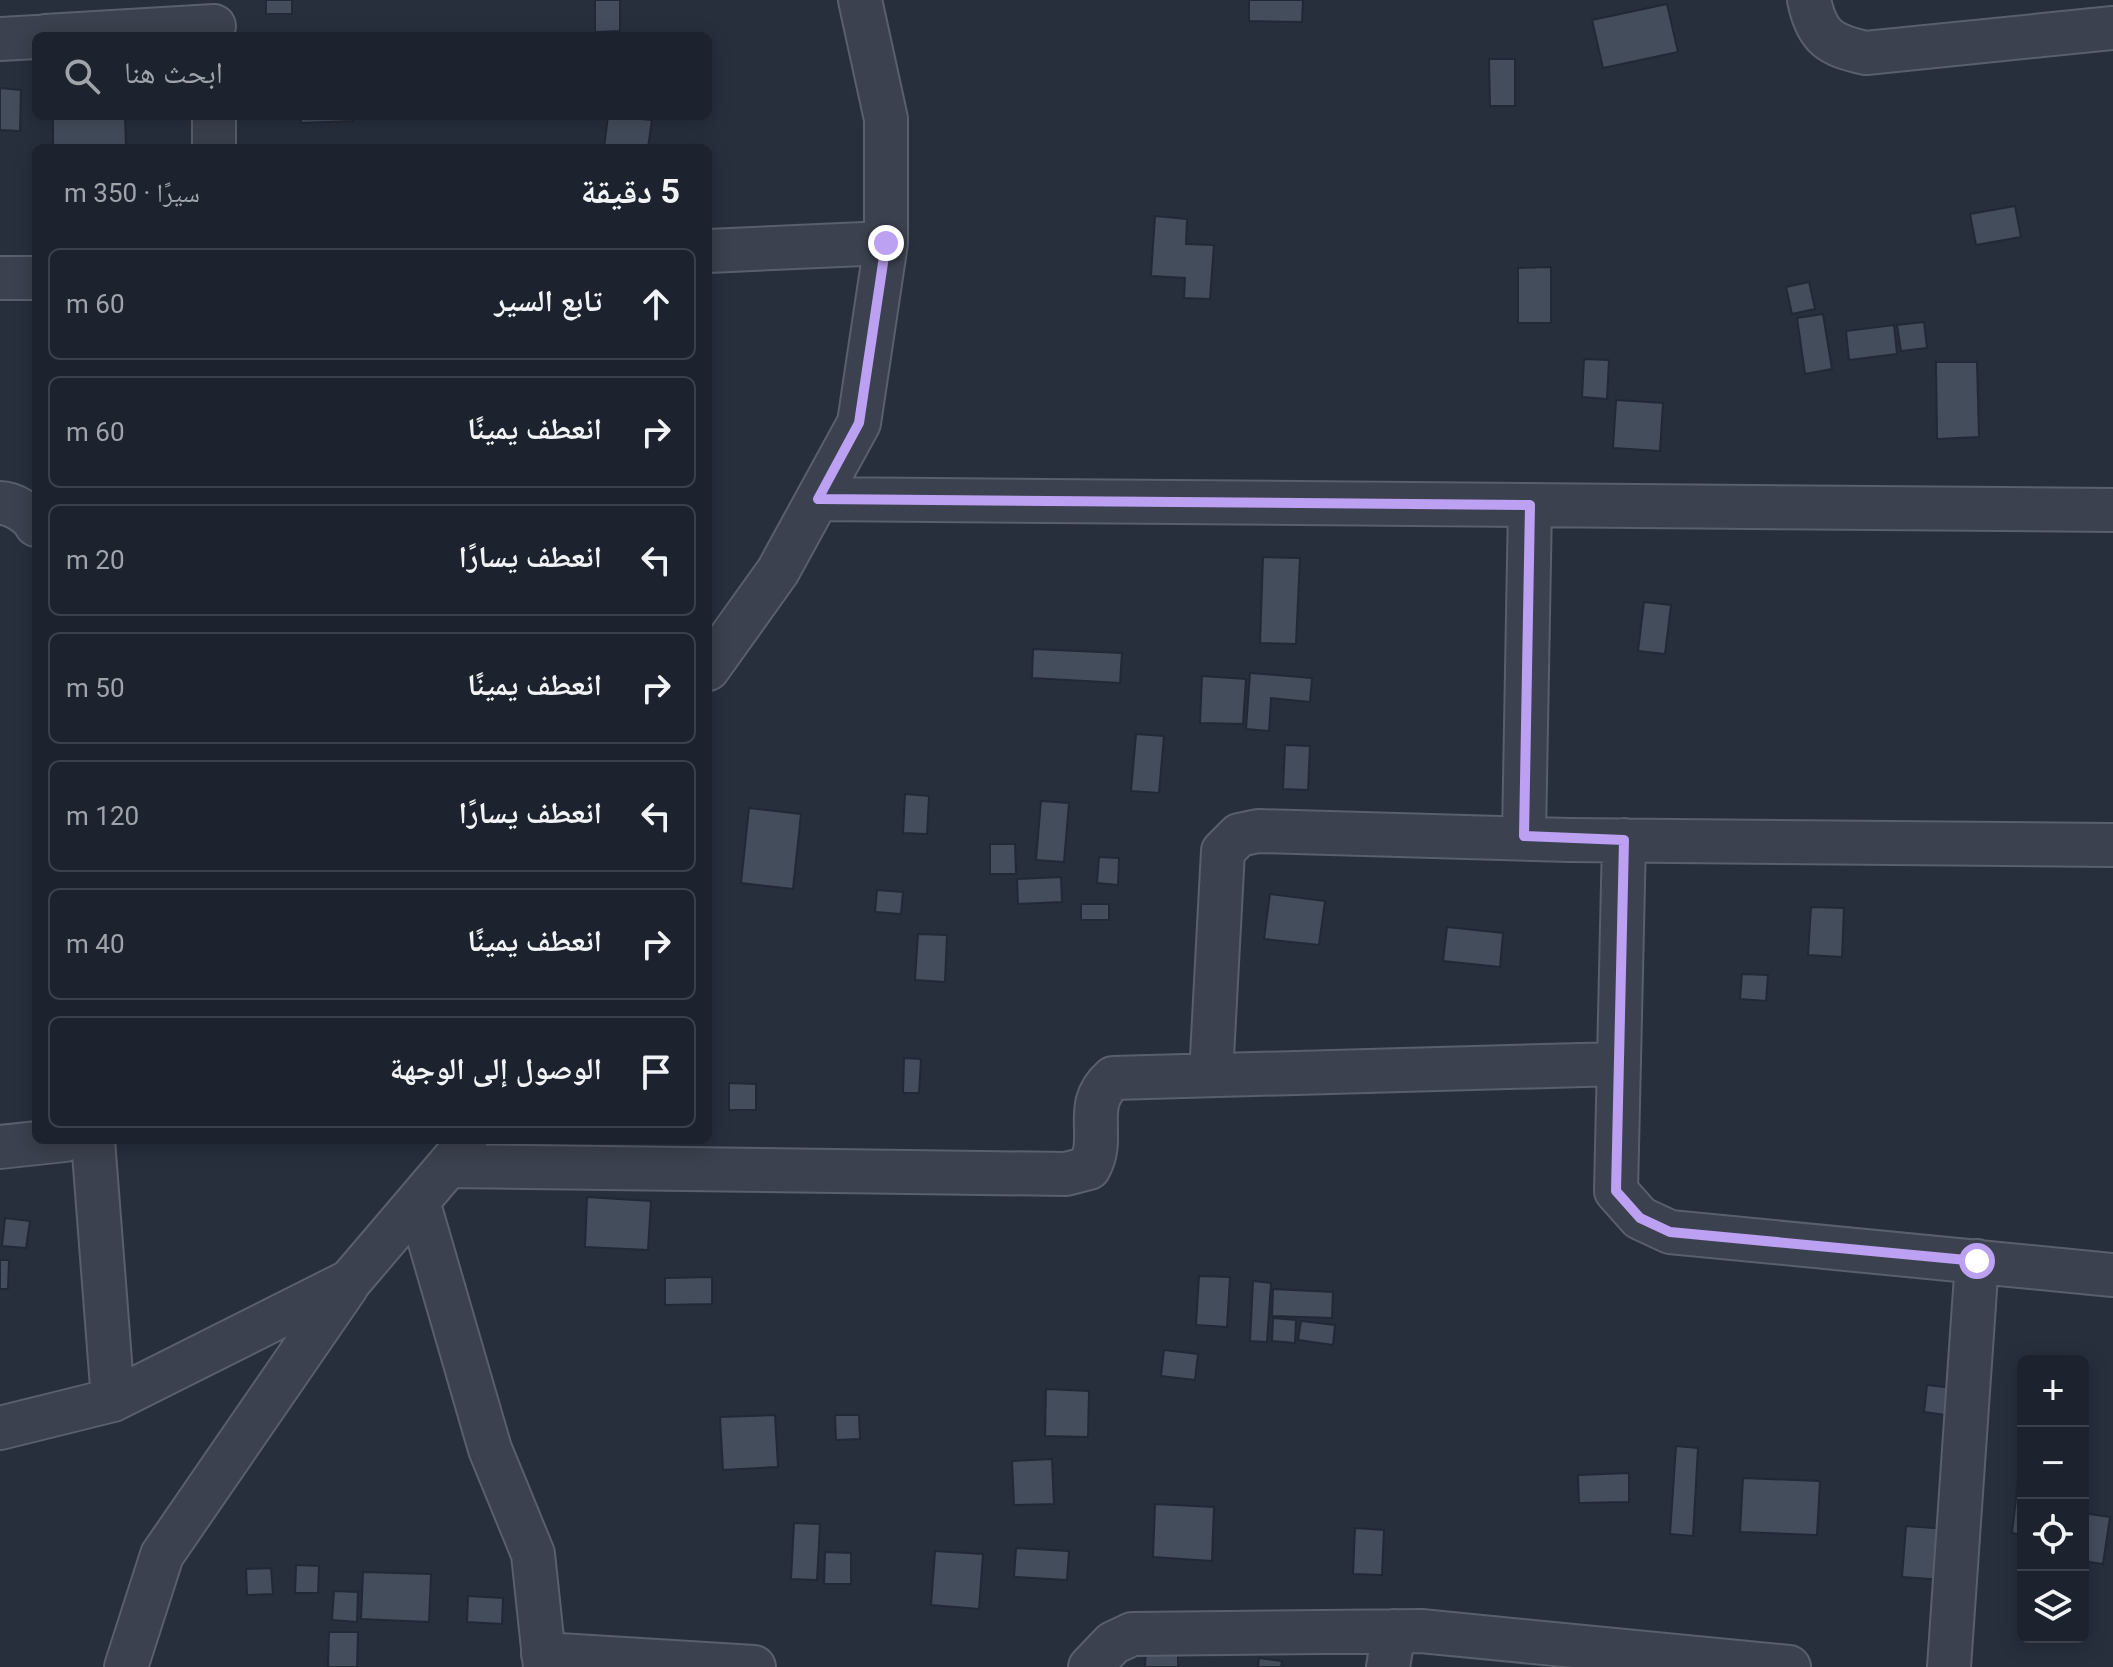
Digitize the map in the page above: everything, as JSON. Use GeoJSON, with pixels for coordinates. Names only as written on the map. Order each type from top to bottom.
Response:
{"type":"FeatureCollection","features":[{"type":"Feature","properties":{"kind":"street"},"geometry":{"type":"LineString","coordinates":[[712,663],[778,571],[859,423],[886,243],[886,119],[860,0]]}},
{"type":"Feature","properties":{"kind":"street"},"geometry":{"type":"LineString","coordinates":[[1809,0],[1814,25],[1837,47],[1866,53],[2113,28]]}},
{"type":"Feature","properties":{"kind":"street"},"geometry":{"type":"LineString","coordinates":[[90,32],[214,21]]}},
{"type":"Feature","properties":{"kind":"street"},"geometry":{"type":"LineString","coordinates":[[0,39],[32,37]]}},
{"type":"Feature","properties":{"kind":"street"},"geometry":{"type":"LineString","coordinates":[[214,120],[214,144]]}},
{"type":"Feature","properties":{"kind":"street"},"geometry":{"type":"LineString","coordinates":[[712,251],[886,243]]}},
{"type":"Feature","properties":{"kind":"street"},"geometry":{"type":"LineString","coordinates":[[0,278],[32,278]]}},
{"type":"Feature","properties":{"kind":"street"},"geometry":{"type":"LineString","coordinates":[[818,499],[2113,510]]}},
{"type":"Feature","properties":{"kind":"street"},"geometry":{"type":"LineString","coordinates":[[0,503],[7,503],[32,517]]}},
{"type":"Feature","properties":{"kind":"street"},"geometry":{"type":"LineString","coordinates":[[1524,836],[1530,505]]}},
{"type":"Feature","properties":{"kind":"street"},"geometry":{"type":"LineString","coordinates":[[1211,1075],[1223,851],[1239,835],[1258,831],[1624,840],[2113,845]]}},
{"type":"Feature","properties":{"kind":"street"},"geometry":{"type":"LineString","coordinates":[[1624,840],[1616,1191],[1640,1218],[1670,1232],[2113,1275]]}},
{"type":"Feature","properties":{"kind":"street"},"geometry":{"type":"LineString","coordinates":[[126,1667],[162,1555],[350,1281],[459,1153],[1066,1174],[1089,1168],[1096,1155],[1095,1103],[1101,1089],[1113,1078],[1619,1064]]}},
{"type":"Feature","properties":{"kind":"street"},"geometry":{"type":"LineString","coordinates":[[0,1147],[32,1144]]}},
{"type":"Feature","properties":{"kind":"street"},"geometry":{"type":"LineString","coordinates":[[93,1144],[113,1400]]}},
{"type":"Feature","properties":{"kind":"street"},"geometry":{"type":"LineString","coordinates":[[418,1201],[490,1449],[533,1554],[544,1661],[754,1667]]}},
{"type":"Feature","properties":{"kind":"street"},"geometry":{"type":"LineString","coordinates":[[1949,1667],[1977,1261]]}},
{"type":"Feature","properties":{"kind":"street"},"geometry":{"type":"LineString","coordinates":[[0,1428],[113,1400],[350,1281]]}},
{"type":"Feature","properties":{"kind":"street"},"geometry":{"type":"LineString","coordinates":[[1090,1667],[1113,1643],[1132,1634],[1391,1649],[1421,1631],[1789,1667]]}},
{"type":"Feature","properties":{"kind":"building"},"geometry":{"type":"Polygon","coordinates":[[[266,0],[292,0],[292,14],[266,14],[266,0]]]}},
{"type":"Feature","properties":{"kind":"building"},"geometry":{"type":"Polygon","coordinates":[[[595,0],[620,0],[620,31],[595,32],[595,0]]]}},
{"type":"Feature","properties":{"kind":"building"},"geometry":{"type":"Polygon","coordinates":[[[1249,0],[1303,0],[1302,22],[1249,21],[1249,0]]]}},
{"type":"Feature","properties":{"kind":"building"},"geometry":{"type":"Polygon","coordinates":[[[1667,4],[1678,52],[1603,68],[1592,20],[1667,4]]]}},
{"type":"Feature","properties":{"kind":"building"},"geometry":{"type":"Polygon","coordinates":[[[1489,59],[1515,59],[1515,106],[1490,106],[1489,59]]]}},
{"type":"Feature","properties":{"kind":"building"},"geometry":{"type":"Polygon","coordinates":[[[0,88],[21,90],[20,131],[0,130],[0,88]]]}},
{"type":"Feature","properties":{"kind":"building"},"geometry":{"type":"Polygon","coordinates":[[[53,120],[125,120],[126,144],[53,144],[53,120]]]}},
{"type":"Feature","properties":{"kind":"building"},"geometry":{"type":"Polygon","coordinates":[[[301,120],[353,120],[353,121],[301,123],[301,120]]]}},
{"type":"Feature","properties":{"kind":"building"},"geometry":{"type":"Polygon","coordinates":[[[608,120],[652,120],[649,144],[604,144],[608,120]]]}},
{"type":"Feature","properties":{"kind":"building"},"geometry":{"type":"Polygon","coordinates":[[[2015,206],[2021,237],[1976,245],[1970,214],[2015,206]]]}},
{"type":"Feature","properties":{"kind":"building"},"geometry":{"type":"Polygon","coordinates":[[[1155,216],[1187,219],[1186,244],[1214,245],[1210,299],[1184,298],[1185,278],[1151,276],[1155,216]]]}},
{"type":"Feature","properties":{"kind":"building"},"geometry":{"type":"Polygon","coordinates":[[[1551,267],[1551,323],[1518,323],[1518,268],[1551,267]]]}},
{"type":"Feature","properties":{"kind":"building"},"geometry":{"type":"Polygon","coordinates":[[[1809,282],[1815,309],[1792,314],[1786,287],[1809,282]]]}},
{"type":"Feature","properties":{"kind":"building"},"geometry":{"type":"Polygon","coordinates":[[[1823,314],[1832,369],[1805,374],[1797,318],[1823,314]]]}},
{"type":"Feature","properties":{"kind":"building"},"geometry":{"type":"Polygon","coordinates":[[[1924,322],[1927,348],[1901,351],[1897,325],[1924,322]]]}},
{"type":"Feature","properties":{"kind":"building"},"geometry":{"type":"Polygon","coordinates":[[[1894,325],[1897,354],[1849,360],[1846,331],[1894,325]]]}},
{"type":"Feature","properties":{"kind":"building"},"geometry":{"type":"Polygon","coordinates":[[[1584,359],[1609,360],[1607,399],[1582,397],[1584,359]]]}},
{"type":"Feature","properties":{"kind":"building"},"geometry":{"type":"Polygon","coordinates":[[[1936,362],[1977,362],[1979,437],[1937,439],[1936,362]]]}},
{"type":"Feature","properties":{"kind":"building"},"geometry":{"type":"Polygon","coordinates":[[[1616,400],[1663,403],[1660,451],[1613,448],[1616,400]]]}},
{"type":"Feature","properties":{"kind":"building"},"geometry":{"type":"Polygon","coordinates":[[[1263,557],[1300,558],[1296,644],[1260,643],[1263,557]]]}},
{"type":"Feature","properties":{"kind":"building"},"geometry":{"type":"Polygon","coordinates":[[[1644,602],[1671,605],[1665,654],[1638,651],[1644,602]]]}},
{"type":"Feature","properties":{"kind":"building"},"geometry":{"type":"Polygon","coordinates":[[[1033,649],[1122,653],[1120,683],[1032,678],[1033,649]]]}},
{"type":"Feature","properties":{"kind":"building"},"geometry":{"type":"Polygon","coordinates":[[[1250,673],[1312,678],[1310,702],[1271,698],[1269,731],[1246,729],[1250,673]]]}},
{"type":"Feature","properties":{"kind":"building"},"geometry":{"type":"Polygon","coordinates":[[[1202,676],[1246,679],[1243,724],[1200,723],[1202,676]]]}},
{"type":"Feature","properties":{"kind":"building"},"geometry":{"type":"Polygon","coordinates":[[[1136,734],[1164,736],[1159,793],[1131,791],[1136,734]]]}},
{"type":"Feature","properties":{"kind":"building"},"geometry":{"type":"Polygon","coordinates":[[[1285,745],[1310,746],[1308,790],[1283,789],[1285,745]]]}},
{"type":"Feature","properties":{"kind":"building"},"geometry":{"type":"Polygon","coordinates":[[[905,794],[929,796],[927,834],[903,833],[905,794]]]}},
{"type":"Feature","properties":{"kind":"building"},"geometry":{"type":"Polygon","coordinates":[[[1041,801],[1069,803],[1064,862],[1036,860],[1041,801]]]}},
{"type":"Feature","properties":{"kind":"building"},"geometry":{"type":"Polygon","coordinates":[[[749,808],[801,814],[793,889],[741,883],[749,808]]]}},
{"type":"Feature","properties":{"kind":"building"},"geometry":{"type":"Polygon","coordinates":[[[990,844],[1015,844],[1016,874],[990,874],[990,844]]]}},
{"type":"Feature","properties":{"kind":"building"},"geometry":{"type":"Polygon","coordinates":[[[1099,857],[1119,858],[1118,885],[1097,883],[1099,857]]]}},
{"type":"Feature","properties":{"kind":"building"},"geometry":{"type":"Polygon","coordinates":[[[1061,877],[1062,902],[1018,904],[1017,879],[1061,877]]]}},
{"type":"Feature","properties":{"kind":"building"},"geometry":{"type":"Polygon","coordinates":[[[877,890],[903,892],[901,914],[875,912],[877,890]]]}},
{"type":"Feature","properties":{"kind":"building"},"geometry":{"type":"Polygon","coordinates":[[[1270,894],[1325,901],[1319,945],[1264,939],[1270,894]]]}},
{"type":"Feature","properties":{"kind":"building"},"geometry":{"type":"Polygon","coordinates":[[[1081,904],[1109,904],[1109,920],[1081,920],[1081,904]]]}},
{"type":"Feature","properties":{"kind":"building"},"geometry":{"type":"Polygon","coordinates":[[[1811,907],[1844,908],[1842,957],[1808,955],[1811,907]]]}},
{"type":"Feature","properties":{"kind":"building"},"geometry":{"type":"Polygon","coordinates":[[[1447,927],[1503,933],[1500,967],[1443,961],[1447,927]]]}},
{"type":"Feature","properties":{"kind":"building"},"geometry":{"type":"Polygon","coordinates":[[[918,934],[947,935],[945,982],[915,980],[918,934]]]}},
{"type":"Feature","properties":{"kind":"building"},"geometry":{"type":"Polygon","coordinates":[[[1742,974],[1768,975],[1766,1001],[1740,999],[1742,974]]]}},
{"type":"Feature","properties":{"kind":"building"},"geometry":{"type":"Polygon","coordinates":[[[904,1058],[921,1059],[919,1093],[903,1093],[904,1058]]]}},
{"type":"Feature","properties":{"kind":"building"},"geometry":{"type":"Polygon","coordinates":[[[729,1083],[756,1084],[756,1110],[729,1110],[729,1083]]]}},
{"type":"Feature","properties":{"kind":"building"},"geometry":{"type":"Polygon","coordinates":[[[587,1197],[651,1201],[648,1250],[585,1247],[587,1197]]]}},
{"type":"Feature","properties":{"kind":"building"},"geometry":{"type":"Polygon","coordinates":[[[5,1218],[30,1221],[26,1248],[2,1246],[5,1218]]]}},
{"type":"Feature","properties":{"kind":"building"},"geometry":{"type":"Polygon","coordinates":[[[0,1260],[9,1260],[8,1289],[0,1289],[0,1260]]]}},
{"type":"Feature","properties":{"kind":"building"},"geometry":{"type":"Polygon","coordinates":[[[1199,1276],[1230,1277],[1227,1327],[1196,1325],[1199,1276]]]}},
{"type":"Feature","properties":{"kind":"building"},"geometry":{"type":"Polygon","coordinates":[[[712,1277],[712,1304],[665,1305],[665,1278],[712,1277]]]}},
{"type":"Feature","properties":{"kind":"building"},"geometry":{"type":"Polygon","coordinates":[[[1253,1281],[1271,1283],[1267,1342],[1250,1341],[1253,1281]]]}},
{"type":"Feature","properties":{"kind":"building"},"geometry":{"type":"Polygon","coordinates":[[[1273,1289],[1333,1292],[1332,1318],[1272,1316],[1273,1289]]]}},
{"type":"Feature","properties":{"kind":"building"},"geometry":{"type":"Polygon","coordinates":[[[1273,1318],[1296,1320],[1295,1343],[1272,1341],[1273,1318]]]}},
{"type":"Feature","properties":{"kind":"building"},"geometry":{"type":"Polygon","coordinates":[[[1301,1321],[1335,1325],[1333,1345],[1298,1340],[1301,1321]]]}},
{"type":"Feature","properties":{"kind":"building"},"geometry":{"type":"Polygon","coordinates":[[[1164,1350],[1198,1354],[1195,1380],[1161,1376],[1164,1350]]]}},
{"type":"Feature","properties":{"kind":"building"},"geometry":{"type":"Polygon","coordinates":[[[1927,1385],[1971,1390],[1967,1418],[1924,1412],[1927,1385]]]}},
{"type":"Feature","properties":{"kind":"building"},"geometry":{"type":"Polygon","coordinates":[[[1046,1389],[1089,1391],[1088,1437],[1045,1436],[1046,1389]]]}},
{"type":"Feature","properties":{"kind":"building"},"geometry":{"type":"Polygon","coordinates":[[[775,1415],[778,1467],[723,1470],[720,1417],[775,1415]]]}},
{"type":"Feature","properties":{"kind":"building"},"geometry":{"type":"Polygon","coordinates":[[[835,1415],[859,1415],[860,1439],[836,1440],[835,1415]]]}},
{"type":"Feature","properties":{"kind":"building"},"geometry":{"type":"Polygon","coordinates":[[[1676,1446],[1698,1448],[1693,1536],[1670,1534],[1676,1446]]]}},
{"type":"Feature","properties":{"kind":"building"},"geometry":{"type":"Polygon","coordinates":[[[1052,1459],[1054,1504],[1014,1505],[1012,1461],[1052,1459]]]}},
{"type":"Feature","properties":{"kind":"building"},"geometry":{"type":"Polygon","coordinates":[[[1629,1473],[1629,1502],[1579,1503],[1578,1475],[1629,1473]]]}},
{"type":"Feature","properties":{"kind":"building"},"geometry":{"type":"Polygon","coordinates":[[[1743,1478],[1820,1481],[1817,1535],[1740,1532],[1743,1478]]]}},
{"type":"Feature","properties":{"kind":"building"},"geometry":{"type":"Polygon","coordinates":[[[2017,1490],[2017,1534],[2012,1533],[2017,1490]]]}},
{"type":"Feature","properties":{"kind":"building"},"geometry":{"type":"Polygon","coordinates":[[[1155,1504],[1214,1507],[1212,1561],[1153,1557],[1155,1504]]]}},
{"type":"Feature","properties":{"kind":"building"},"geometry":{"type":"Polygon","coordinates":[[[2089,1514],[2110,1517],[2103,1564],[2089,1562],[2089,1514]]]}},
{"type":"Feature","properties":{"kind":"building"},"geometry":{"type":"Polygon","coordinates":[[[794,1523],[820,1524],[817,1580],[791,1579],[794,1523]]]}},
{"type":"Feature","properties":{"kind":"building"},"geometry":{"type":"Polygon","coordinates":[[[1906,1526],[1948,1529],[1944,1580],[1902,1577],[1906,1526]]]}},
{"type":"Feature","properties":{"kind":"building"},"geometry":{"type":"Polygon","coordinates":[[[1355,1528],[1384,1530],[1382,1575],[1353,1574],[1355,1528]]]}},
{"type":"Feature","properties":{"kind":"building"},"geometry":{"type":"Polygon","coordinates":[[[1016,1548],[1069,1551],[1067,1580],[1014,1577],[1016,1548]]]}},
{"type":"Feature","properties":{"kind":"building"},"geometry":{"type":"Polygon","coordinates":[[[935,1551],[983,1554],[979,1609],[931,1605],[935,1551]]]}},
{"type":"Feature","properties":{"kind":"building"},"geometry":{"type":"Polygon","coordinates":[[[825,1552],[851,1553],[851,1584],[824,1584],[825,1552]]]}},
{"type":"Feature","properties":{"kind":"building"},"geometry":{"type":"Polygon","coordinates":[[[296,1565],[319,1566],[318,1593],[295,1593],[296,1565]]]}},
{"type":"Feature","properties":{"kind":"building"},"geometry":{"type":"Polygon","coordinates":[[[271,1568],[273,1594],[247,1595],[246,1569],[271,1568]]]}},
{"type":"Feature","properties":{"kind":"building"},"geometry":{"type":"Polygon","coordinates":[[[363,1572],[431,1574],[429,1622],[361,1619],[363,1572]]]}},
{"type":"Feature","properties":{"kind":"building"},"geometry":{"type":"Polygon","coordinates":[[[334,1591],[358,1592],[357,1622],[332,1620],[334,1591]]]}},
{"type":"Feature","properties":{"kind":"building"},"geometry":{"type":"Polygon","coordinates":[[[468,1596],[503,1598],[502,1624],[467,1622],[468,1596]]]}},
{"type":"Feature","properties":{"kind":"building"},"geometry":{"type":"Polygon","coordinates":[[[329,1632],[358,1632],[357,1667],[328,1667],[329,1632]]]}},
{"type":"Feature","properties":{"kind":"building"},"geometry":{"type":"Polygon","coordinates":[[[1146,1646],[1178,1646],[1178,1667],[1145,1667],[1146,1646]]]}},
{"type":"Feature","properties":{"kind":"building"},"geometry":{"type":"Polygon","coordinates":[[[1259,1658],[1282,1661],[1281,1667],[1258,1667],[1259,1658]]]}},
{"type":"Feature","properties":{"kind":"route"},"geometry":{"type":"LineString","coordinates":[[886,243],[859,423],[818,499],[1530,505],[1524,836],[1624,840],[1616,1191],[1640,1218],[1670,1232],[1977,1261]]}}]}
